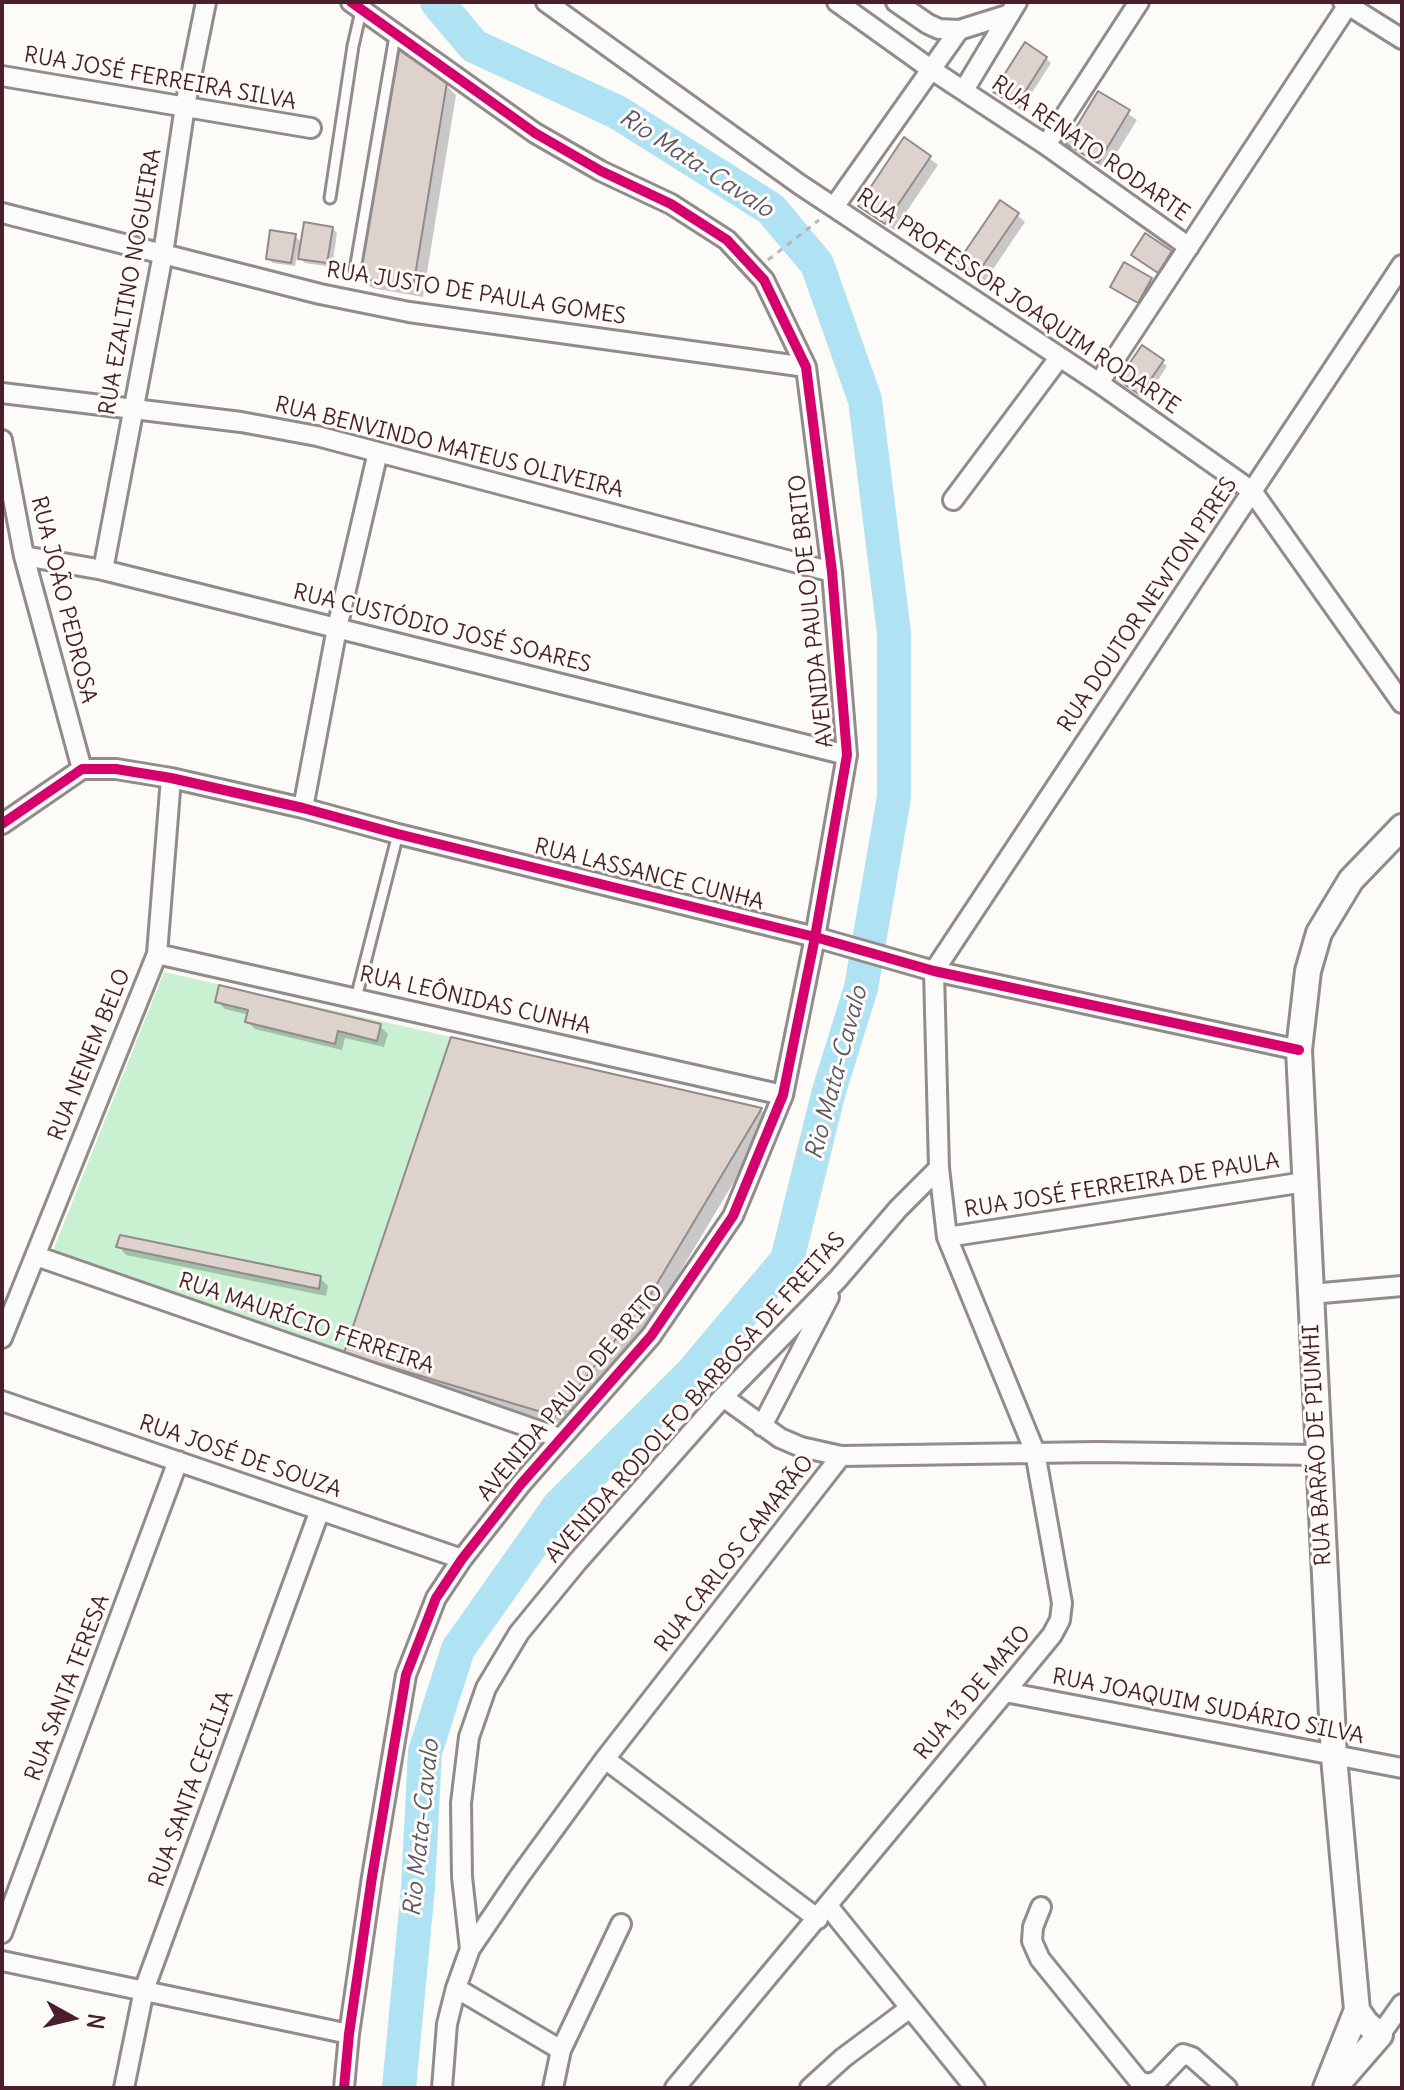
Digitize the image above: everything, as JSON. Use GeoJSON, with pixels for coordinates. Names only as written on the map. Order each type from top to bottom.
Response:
{"type":"FeatureCollection","features":[{"type":"Feature","properties":{"kind":"main road","name":"RUA BARÃO DE PIUMHI"},"geometry":{"type":"LineString","coordinates":[[1326,2088],[1357,2010],[1334,1757],[1299,1050],[1308,971],[1319,933],[1351,880],[1402,827]]}},
{"type":"Feature","properties":{"kind":"main road"},"geometry":{"type":"LineString","coordinates":[[1334,2088],[1380,2035],[1357,2010]]}},
{"type":"Feature","properties":{"kind":"street","name":"RUA EZALTINO NOGUEIRA"},"geometry":{"type":"LineString","coordinates":[[103,570],[163,254],[185,106],[206,2]]}},
{"type":"Feature","properties":{"kind":"street","name":"RUA RENATO RODARTE"},"geometry":{"type":"LineString","coordinates":[[837,2],[1189,247]]}},
{"type":"Feature","properties":{"kind":"street"},"geometry":{"type":"LineString","coordinates":[[896,2],[939,29],[959,30],[1014,8]]}},
{"type":"Feature","properties":{"kind":"street"},"geometry":{"type":"LineString","coordinates":[[1046,145],[1139,2]]}},
{"type":"Feature","properties":{"kind":"street"},"geometry":{"type":"LineString","coordinates":[[1099,383],[1346,4],[1402,39]]}},
{"type":"Feature","properties":{"kind":"street","name":"RUA PROFESSOR JOAQUIM RODARTE"},"geometry":{"type":"LineString","coordinates":[[555,5],[834,207],[1099,383],[1252,491],[1402,703]]}},
{"type":"Feature","properties":{"kind":"street","name":"AVENIDA PAULO DE BRITO"},"geometry":{"type":"LineString","coordinates":[[344,2088],[349,2034],[406,1675],[436,1598],[462,1559],[560,1438],[651,1336],[733,1216],[783,1095],[847,755],[832,572],[806,367],[764,280],[727,240],[671,204],[601,171],[535,133],[356,6]]}},
{"type":"Feature","properties":{"kind":"street"},"geometry":{"type":"LineString","coordinates":[[964,90],[1014,8]]}},
{"type":"Feature","properties":{"kind":"street"},"geometry":{"type":"LineString","coordinates":[[834,207],[959,30]]}},
{"type":"Feature","properties":{"kind":"street","name":"RUA JOSÉ FERREIRA SILVA"},"geometry":{"type":"LineString","coordinates":[[2,76],[311,128]]}},
{"type":"Feature","properties":{"kind":"street","name":"RUA JUSTO DE PAULA GOMES"},"geometry":{"type":"LineString","coordinates":[[2,213],[320,294],[409,312],[806,367]]}},
{"type":"Feature","properties":{"kind":"street","name":"RUA DOUTOR NEWTON PIRES"},"geometry":{"type":"LineString","coordinates":[[934,971],[1402,265]]}},
{"type":"Feature","properties":{"kind":"street"},"geometry":{"type":"LineString","coordinates":[[953,500],[1059,358]]}},
{"type":"Feature","properties":{"kind":"street","name":"RUA BENVINDO MATEUS OLIVEIRA"},"geometry":{"type":"LineString","coordinates":[[2,393],[241,422],[317,436],[832,572]]}},
{"type":"Feature","properties":{"kind":"street","name":"RUA JOÃO PEDROSA"},"geometry":{"type":"LineString","coordinates":[[2,440],[24,556],[82,769]]}},
{"type":"Feature","properties":{"kind":"street"},"geometry":{"type":"LineString","coordinates":[[303,808],[337,628],[378,452]]}},
{"type":"Feature","properties":{"kind":"street","name":"RUA CUSTÓDIO JOSÉ SOARES"},"geometry":{"type":"LineString","coordinates":[[24,556],[103,570],[847,755]]}},
{"type":"Feature","properties":{"kind":"street"},"geometry":{"type":"LineString","coordinates":[[2,824],[82,769]]}},
{"type":"Feature","properties":{"kind":"street","name":"RUA LASSANCE CUNHA"},"geometry":{"type":"LineString","coordinates":[[82,769],[116,769],[171,778],[303,808],[815,937],[934,971],[1299,1050]]}},
{"type":"Feature","properties":{"kind":"street","name":"RUA NENEM BELO"},"geometry":{"type":"LineString","coordinates":[[2,1338],[157,954],[171,778]]}},
{"type":"Feature","properties":{"kind":"street","name":"RUA LEÔNIDAS CUNHA"},"geometry":{"type":"LineString","coordinates":[[157,954],[783,1095]]}},
{"type":"Feature","properties":{"kind":"street","name":"RUA 13 DE MAIO"},"geometry":{"type":"LineString","coordinates":[[675,2088],[1052,1635],[1060,1620],[1062,1603],[1035,1452],[947,1237],[939,1168],[934,971]]}},
{"type":"Feature","properties":{"kind":"street","name":"AVENIDA RODOLFO BARBOSA DE FREITAS"},"geometry":{"type":"LineString","coordinates":[[442,2088],[447,2024],[470,1949],[462,1877],[461,1803],[469,1737],[486,1688],[519,1633],[578,1561],[723,1397],[838,1279],[898,1209],[939,1168]]}},
{"type":"Feature","properties":{"kind":"street","name":"RUA JOSÉ FERREIRA DE PAULA"},"geometry":{"type":"LineString","coordinates":[[947,1237],[1305,1182]]}},
{"type":"Feature","properties":{"kind":"street","name":"RUA MAURÍCIO FERREIRA"},"geometry":{"type":"LineString","coordinates":[[36,1256],[560,1438]]}},
{"type":"Feature","properties":{"kind":"street"},"geometry":{"type":"LineString","coordinates":[[762,1426],[838,1279]]}},
{"type":"Feature","properties":{"kind":"street"},"geometry":{"type":"LineString","coordinates":[[1311,1294],[1402,1286]]}},
{"type":"Feature","properties":{"kind":"street"},"geometry":{"type":"LineString","coordinates":[[723,1397],[762,1426],[801,1447],[841,1456]]}},
{"type":"Feature","properties":{"kind":"street","name":"RUA JOSÉ DE SOUZA"},"geometry":{"type":"LineString","coordinates":[[2,1401],[462,1559]]}},
{"type":"Feature","properties":{"kind":"street","name":"RUA CARLOS CAMARÃO"},"geometry":{"type":"LineString","coordinates":[[470,1949],[605,1759],[841,1456],[1035,1452],[1318,1455]]}},
{"type":"Feature","properties":{"kind":"street","name":"RUA SANTA TERESA"},"geometry":{"type":"LineString","coordinates":[[2,1933],[178,1461]]}},
{"type":"Feature","properties":{"kind":"street","name":"RUA SANTA CECÍLIA"},"geometry":{"type":"LineString","coordinates":[[124,2088],[144,1990],[320,1510]]}},
{"type":"Feature","properties":{"kind":"street","name":"RUA JOAQUIM SUDÁRIO SILVA"},"geometry":{"type":"LineString","coordinates":[[1005,1692],[1402,1768]]}},
{"type":"Feature","properties":{"kind":"street"},"geometry":{"type":"LineString","coordinates":[[605,1759],[823,1913],[910,2008],[975,2088]]}},
{"type":"Feature","properties":{"kind":"street"},"geometry":{"type":"LineString","coordinates":[[1041,1907],[1033,1927],[1032,1941],[1040,1959],[1139,2081],[1148,2084],[1157,2081],[1183,2054],[1192,2057],[1227,2088]]}},
{"type":"Feature","properties":{"kind":"street"},"geometry":{"type":"LineString","coordinates":[[553,2088],[561,2050],[621,1924]]}},
{"type":"Feature","properties":{"kind":"street"},"geometry":{"type":"LineString","coordinates":[[2,1961],[349,2034]]}},
{"type":"Feature","properties":{"kind":"street"},"geometry":{"type":"LineString","coordinates":[[456,1988],[561,2050]]}},
{"type":"Feature","properties":{"kind":"street"},"geometry":{"type":"LineString","coordinates":[[1380,2035],[1402,2004]]}},
{"type":"Feature","properties":{"kind":"street"},"geometry":{"type":"LineString","coordinates":[[810,2088],[843,2058],[910,2008]]}},
{"type":"Feature","properties":{"kind":"lane"},"geometry":{"type":"LineString","coordinates":[[330,198],[356,6]]}},
{"type":"Feature","properties":{"kind":"lane"},"geometry":{"type":"LineString","coordinates":[[355,270],[395,36]]}},
{"type":"Feature","properties":{"kind":"lane"},"geometry":{"type":"LineString","coordinates":[[356,998],[398,834]]}},
{"type":"Feature","properties":{"kind":"path"},"geometry":{"type":"LineString","coordinates":[[773,256],[813,225]]}},
{"type":"Feature","properties":{"kind":"green space"},"geometry":{"type":"Polygon","coordinates":[[[164,972],[451,1037],[344,1353],[52,1253],[164,972]]]}},
{"type":"Feature","properties":{"kind":"building"},"geometry":{"type":"Polygon","coordinates":[[[1025,42],[1047,57],[1016,106],[993,92],[1025,42]]]}},
{"type":"Feature","properties":{"kind":"building"},"geometry":{"type":"Polygon","coordinates":[[[399,50],[447,82],[413,288],[359,278],[399,50]]]}},
{"type":"Feature","properties":{"kind":"building"},"geometry":{"type":"Polygon","coordinates":[[[1098,91],[1130,110],[1098,163],[1066,144],[1098,91]]]}},
{"type":"Feature","properties":{"kind":"building"},"geometry":{"type":"Polygon","coordinates":[[[904,137],[931,156],[885,224],[858,206],[904,137]]]}},
{"type":"Feature","properties":{"kind":"building"},"geometry":{"type":"Polygon","coordinates":[[[1000,200],[1019,213],[977,274],[958,262],[1000,200]]]}},
{"type":"Feature","properties":{"kind":"building"},"geometry":{"type":"Polygon","coordinates":[[[304,222],[333,227],[327,263],[298,259],[304,222]]]}},
{"type":"Feature","properties":{"kind":"building"},"geometry":{"type":"Polygon","coordinates":[[[270,230],[296,234],[291,263],[266,259],[270,230]]]}},
{"type":"Feature","properties":{"kind":"building"},"geometry":{"type":"Polygon","coordinates":[[[1145,233],[1172,251],[1158,273],[1131,255],[1145,233]]]}},
{"type":"Feature","properties":{"kind":"building"},"geometry":{"type":"Polygon","coordinates":[[[1124,262],[1152,278],[1138,303],[1110,287],[1124,262]]]}},
{"type":"Feature","properties":{"kind":"building"},"geometry":{"type":"Polygon","coordinates":[[[1142,345],[1164,360],[1140,395],[1118,380],[1142,345]]]}},
{"type":"Feature","properties":{"kind":"building"},"geometry":{"type":"Polygon","coordinates":[[[219,985],[381,1024],[377,1041],[338,1031],[335,1044],[245,1022],[248,1010],[215,1002],[219,985]]]}},
{"type":"Feature","properties":{"kind":"building"},"geometry":{"type":"Polygon","coordinates":[[[451,1037],[762,1108],[649,1297],[555,1416],[344,1353],[451,1037]]]}},
{"type":"Feature","properties":{"kind":"building"},"geometry":{"type":"Polygon","coordinates":[[[120,1235],[321,1276],[319,1289],[116,1247],[120,1235]]]}},
{"type":"Feature","properties":{"kind":"waterway","name":"Rio Mata-Cavalo"},"geometry":{"type":"LineString","coordinates":[[399,2088],[418,1888],[425,1752],[458,1649],[559,1506],[692,1373],[787,1260],[829,1091],[861,988],[894,797],[894,633],[865,400],[817,264],[771,209],[617,112],[474,46],[437,2]]}},
{"type":"Feature","properties":{"kind":"cycle path"},"geometry":{"type":"LineString","coordinates":[[344,2088],[372,1877],[406,1675],[436,1598],[462,1559],[521,1484],[651,1336],[733,1216],[783,1095],[847,755],[832,572],[806,367],[764,280],[727,240],[671,204],[601,171],[535,133],[351,2]]}},
{"type":"Feature","properties":{"kind":"cycle path"},"geometry":{"type":"LineString","coordinates":[[2,824],[82,769],[116,769],[171,778],[303,808],[815,937],[934,971],[1299,1050]]}}]}
